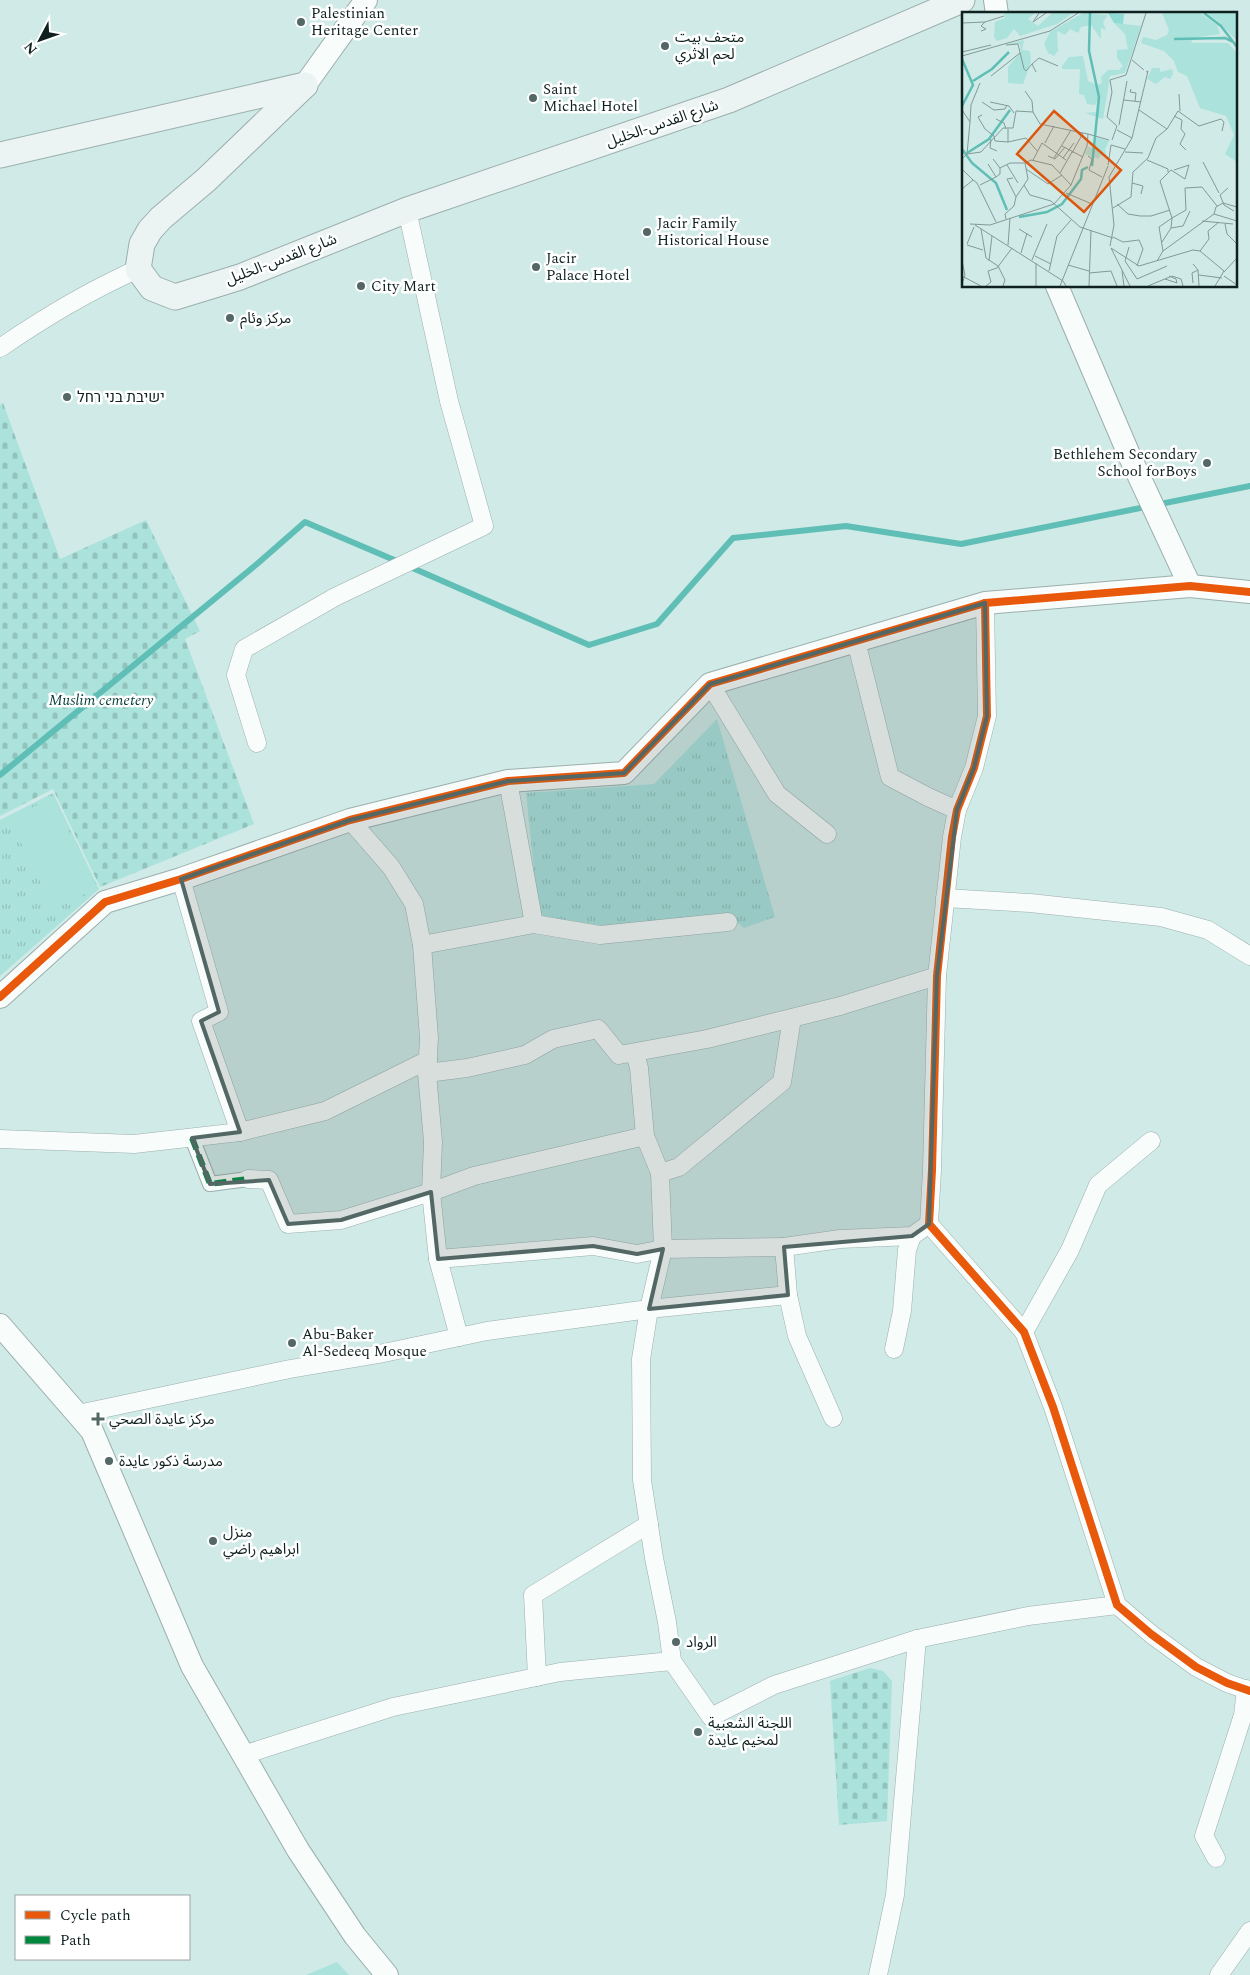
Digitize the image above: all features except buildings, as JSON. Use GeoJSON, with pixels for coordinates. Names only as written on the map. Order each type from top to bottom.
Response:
{"type":"FeatureCollection","features":[{"type":"Feature","properties":{"kind":"main road","name":"شارع القدس-الخليل"},"geometry":{"type":"LineString","coordinates":[[138,269],[152,288],[175,297],[240,276],[407,210],[729,100],[962,0]]}},
{"type":"Feature","properties":{"kind":"main road"},"geometry":{"type":"LineString","coordinates":[[0,155],[305,85]]}},
{"type":"Feature","properties":{"kind":"main road"},"geometry":{"type":"LineString","coordinates":[[138,269],[142,244],[155,224],[177,202],[206,180],[305,85]]}},
{"type":"Feature","properties":{"kind":"street"},"geometry":{"type":"LineString","coordinates":[[305,85],[366,0]]}},
{"type":"Feature","properties":{"kind":"street"},"geometry":{"type":"LineString","coordinates":[[257,743],[236,675],[244,648],[335,597],[484,526],[449,401],[407,210]]}},
{"type":"Feature","properties":{"kind":"street"},"geometry":{"type":"LineString","coordinates":[[0,348],[21,333],[138,269]]}},
{"type":"Feature","properties":{"kind":"street"},"geometry":{"type":"LineString","coordinates":[[1058,288],[1130,457],[1190,586]]}},
{"type":"Feature","properties":{"kind":"street"},"geometry":{"type":"LineString","coordinates":[[0,997],[104,902],[181,879],[350,820],[508,782],[624,773],[710,684],[985,603],[1190,586],[1250,592]]}},
{"type":"Feature","properties":{"kind":"street"},"geometry":{"type":"LineString","coordinates":[[985,603],[987,716],[974,768],[957,810],[937,976],[932,1170],[928,1224],[1024,1332],[1053,1408],[1118,1605],[1152,1634],[1196,1667],[1227,1684],[1248,1690],[1243,1715],[1204,1836],[1216,1858]]}},
{"type":"Feature","properties":{"kind":"street"},"geometry":{"type":"LineString","coordinates":[[856,641],[890,776],[928,797],[957,810]]}},
{"type":"Feature","properties":{"kind":"street"},"geometry":{"type":"LineString","coordinates":[[710,684],[777,794],[828,834]]}},
{"type":"Feature","properties":{"kind":"street"},"geometry":{"type":"LineString","coordinates":[[508,782],[534,924]]}},
{"type":"Feature","properties":{"kind":"street"},"geometry":{"type":"LineString","coordinates":[[350,820],[391,867],[414,904],[422,945],[429,1038],[428,1066],[433,1142],[432,1192],[438,1259],[459,1337]]}},
{"type":"Feature","properties":{"kind":"street"},"geometry":{"type":"LineString","coordinates":[[181,879],[219,1012],[201,1020],[240,1132]]}},
{"type":"Feature","properties":{"kind":"street"},"geometry":{"type":"LineString","coordinates":[[945,898],[1030,902],[1161,917],[1208,930],[1250,956]]}},
{"type":"Feature","properties":{"kind":"street"},"geometry":{"type":"LineString","coordinates":[[422,945],[534,924],[600,935],[728,922]]}},
{"type":"Feature","properties":{"kind":"street"},"geometry":{"type":"LineString","coordinates":[[0,1138],[134,1144],[240,1132],[325,1111],[428,1066],[467,1068],[525,1055],[553,1039],[598,1029],[619,1055],[635,1053],[707,1039],[840,1006],[937,976]]}},
{"type":"Feature","properties":{"kind":"street"},"geometry":{"type":"LineString","coordinates":[[660,1173],[679,1167],[782,1082],[792,1018]]}},
{"type":"Feature","properties":{"kind":"street"},"geometry":{"type":"LineString","coordinates":[[635,1053],[640,1068],[645,1136],[660,1173],[663,1249],[649,1309],[641,1358],[642,1480],[672,1661],[711,1718],[774,1685],[917,1639],[1028,1616],[1118,1605]]}},
{"type":"Feature","properties":{"kind":"street"},"geometry":{"type":"LineString","coordinates":[[192,1138],[210,1184],[248,1179],[269,1180],[288,1224],[340,1220],[432,1192],[474,1176],[645,1136]]}},
{"type":"Feature","properties":{"kind":"street"},"geometry":{"type":"LineString","coordinates":[[1024,1332],[1070,1250],[1098,1185],[1151,1141]]}},
{"type":"Feature","properties":{"kind":"street"},"geometry":{"type":"LineString","coordinates":[[894,1349],[902,1311],[907,1250],[912,1236],[928,1224]]}},
{"type":"Feature","properties":{"kind":"street"},"geometry":{"type":"LineString","coordinates":[[438,1259],[593,1246],[637,1254],[663,1249],[784,1247],[840,1239],[912,1236]]}},
{"type":"Feature","properties":{"kind":"street"},"geometry":{"type":"LineString","coordinates":[[784,1247],[788,1295],[797,1336],[833,1418]]}},
{"type":"Feature","properties":{"kind":"street"},"geometry":{"type":"LineString","coordinates":[[78,1414],[290,1369],[379,1354],[487,1332],[649,1309],[788,1295]]}},
{"type":"Feature","properties":{"kind":"street"},"geometry":{"type":"LineString","coordinates":[[0,1325],[92,1431],[192,1666],[308,1866],[355,1936],[387,1975]]}},
{"type":"Feature","properties":{"kind":"street"},"geometry":{"type":"LineString","coordinates":[[536,1677],[533,1595],[649,1524]]}},
{"type":"Feature","properties":{"kind":"street"},"geometry":{"type":"LineString","coordinates":[[878,1975],[895,1895],[917,1639]]}},
{"type":"Feature","properties":{"kind":"street"},"geometry":{"type":"LineString","coordinates":[[244,1755],[393,1707],[560,1672],[672,1661]]}},
{"type":"Feature","properties":{"kind":"street"},"geometry":{"type":"LineString","coordinates":[[1219,1975],[1250,1931]]}},
{"type":"Feature","properties":{"kind":"highlighted area"},"geometry":{"type":"Polygon","coordinates":[[[985,603],[987,716],[974,768],[957,810],[937,976],[929,1224],[912,1236],[784,1247],[788,1295],[649,1309],[663,1249],[637,1254],[593,1246],[438,1259],[431,1192],[341,1220],[288,1224],[269,1180],[210,1184],[192,1138],[240,1132],[201,1021],[219,1012],[181,879],[350,820],[508,781],[624,773],[710,684],[985,603]]]}},
{"type":"Feature","properties":{"kind":"green space","name":"Muslim cemetery"},"geometry":{"type":"Polygon","coordinates":[[[3,403],[60,559],[146,520],[200,631],[185,639],[254,824],[100,887],[53,789],[0,816],[0,405],[3,403]]]}},
{"type":"Feature","properties":{"kind":"green space"},"geometry":{"type":"Polygon","coordinates":[[[717,719],[775,917],[744,928],[730,917],[596,931],[539,917],[526,793],[654,784],[717,719]]]}},
{"type":"Feature","properties":{"kind":"green space"},"geometry":{"type":"Polygon","coordinates":[[[53,793],[99,889],[0,976],[0,820],[53,793]]]}},
{"type":"Feature","properties":{"kind":"green space"},"geometry":{"type":"Polygon","coordinates":[[[52,798],[97,888],[54,909],[9,819],[52,798]]]}},
{"type":"Feature","properties":{"kind":"green space"},"geometry":{"type":"Polygon","coordinates":[[[870,1668],[883,1671],[892,1681],[887,1821],[839,1825],[830,1681],[870,1668]]]}},
{"type":"Feature","properties":{"kind":"green space"},"geometry":{"type":"Polygon","coordinates":[[[337,1962],[349,1975],[306,1975],[337,1962]]]}},
{"type":"Feature","properties":{"kind":"waterway"},"geometry":{"type":"LineString","coordinates":[[408,566],[589,645],[657,624],[733,538],[846,526],[961,544],[1250,486]]}},
{"type":"Feature","properties":{"kind":"waterway"},"geometry":{"type":"LineString","coordinates":[[0,775],[257,564],[305,522],[399,562]]}},
{"type":"Feature","properties":{"kind":"marked path"},"geometry":{"type":"LineString","coordinates":[[192,1138],[210,1184],[248,1179]]}},
{"type":"Feature","properties":{"kind":"cycle path"},"geometry":{"type":"LineString","coordinates":[[0,997],[105,902],[181,879],[350,820],[508,781],[624,773],[710,684],[985,603],[1190,586],[1250,592]]}},
{"type":"Feature","properties":{"kind":"cycle path"},"geometry":{"type":"LineString","coordinates":[[985,603],[987,716],[974,768],[957,810],[952,837],[937,976],[929,1224],[1024,1332],[1053,1407],[1117,1605],[1151,1634],[1196,1667],[1227,1683],[1250,1691]]}},
{"type":"Feature","properties":{"kind":"place","name":"Palestinian Heritage Center"},"geometry":{"type":"Point","coordinates":[301,22]}},
{"type":"Feature","properties":{"kind":"place","name":"متحف بيت لحم الاثري"},"geometry":{"type":"Point","coordinates":[665,46]}},
{"type":"Feature","properties":{"kind":"place","name":"Saint Michael Hotel"},"geometry":{"type":"Point","coordinates":[533,98]}},
{"type":"Feature","properties":{"kind":"place","name":"Jacir Family Historical House"},"geometry":{"type":"Point","coordinates":[647,232]}},
{"type":"Feature","properties":{"kind":"place","name":"Jacir Palace Hotel"},"geometry":{"type":"Point","coordinates":[536,267]}},
{"type":"Feature","properties":{"kind":"place","name":"City Mart"},"geometry":{"type":"Point","coordinates":[361,286]}},
{"type":"Feature","properties":{"kind":"place","name":"مركز وئام"},"geometry":{"type":"Point","coordinates":[230,318]}},
{"type":"Feature","properties":{"kind":"place","name":"ישיבת בני רחל"},"geometry":{"type":"Point","coordinates":[67,397]}},
{"type":"Feature","properties":{"kind":"place","name":"Bethlehem Secondary School forBoys"},"geometry":{"type":"Point","coordinates":[1207,463]}},
{"type":"Feature","properties":{"kind":"place","name":"Abu-Baker Al-Sedeeq Mosque"},"geometry":{"type":"Point","coordinates":[292,1343]}},
{"type":"Feature","properties":{"kind":"place","name":"مركز عايدة الصحي"},"geometry":{"type":"Point","coordinates":[98,1419]}},
{"type":"Feature","properties":{"kind":"place","name":"مدرسة ذكور عايدة"},"geometry":{"type":"Point","coordinates":[109,1461]}},
{"type":"Feature","properties":{"kind":"place","name":"منزل ابراهيم راضي"},"geometry":{"type":"Point","coordinates":[213,1541]}},
{"type":"Feature","properties":{"kind":"place","name":"الرواد"},"geometry":{"type":"Point","coordinates":[676,1642]}},
{"type":"Feature","properties":{"kind":"place","name":"اللجنة الشعبية لمخيم عايدة"},"geometry":{"type":"Point","coordinates":[698,1732]}}]}
